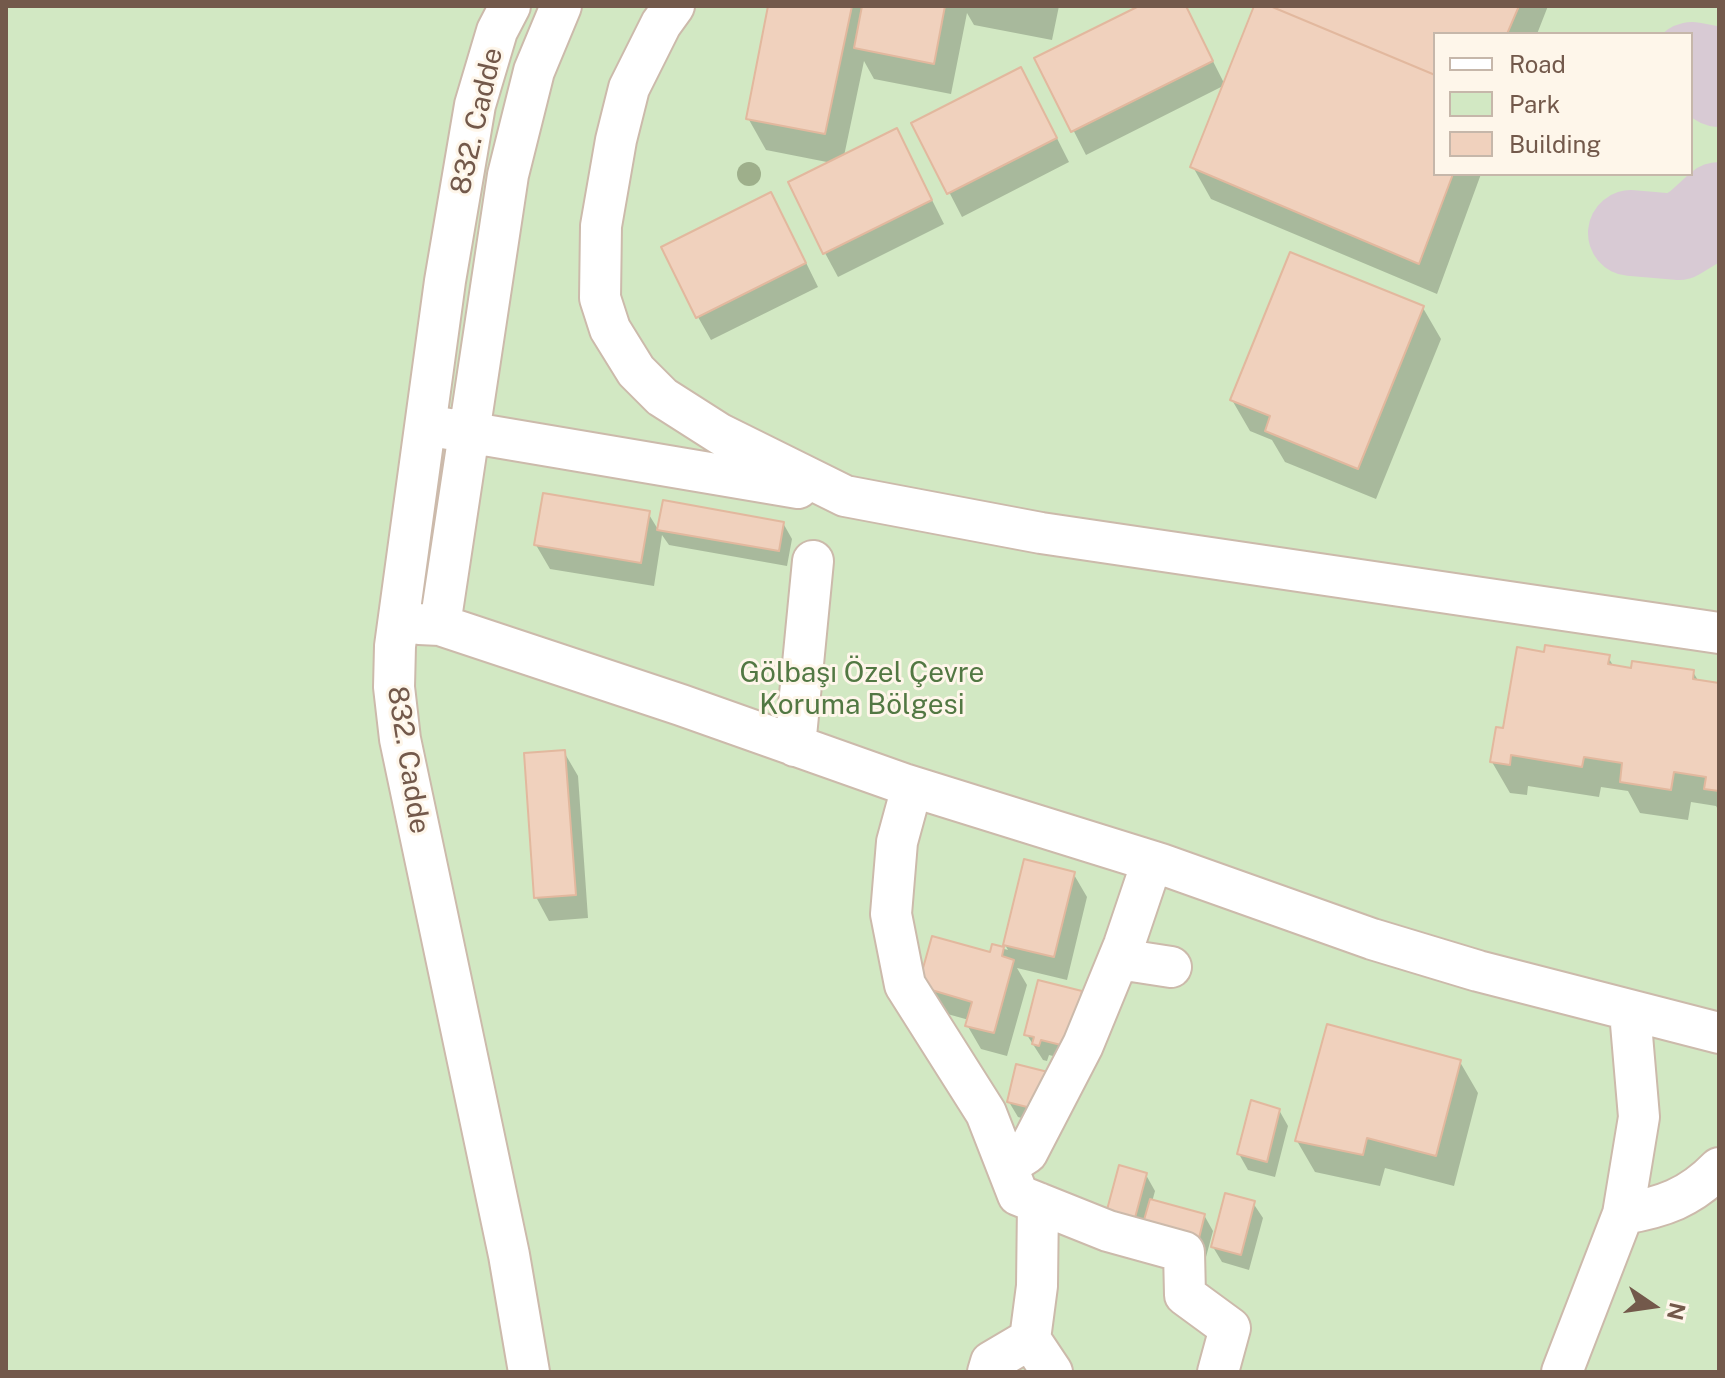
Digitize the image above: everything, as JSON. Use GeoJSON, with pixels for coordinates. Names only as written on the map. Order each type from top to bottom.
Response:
{"type":"FeatureCollection","features":[{"type":"Feature","properties":{"kind":"street","name":"832. Cadde"},"geometry":{"type":"LineString","coordinates":[[510,6],[497,31],[475,105],[423,424],[395,646],[397,713],[411,796],[509,1255],[529,1372]]}},
{"type":"Feature","properties":{"kind":"street","name":"832. Cadde"},"geometry":{"type":"LineString","coordinates":[[561,6],[534,71],[508,175],[467,432],[430,625],[795,746]]}},
{"type":"Feature","properties":{"kind":"street"},"geometry":{"type":"LineString","coordinates":[[674,6],[661,24],[629,88],[616,140],[601,226],[600,298],[610,329],[636,371],[662,397],[720,434],[845,496]]}},
{"type":"Feature","properties":{"kind":"street"},"geometry":{"type":"LineString","coordinates":[[423,424],[1041,533],[1719,633]]}},
{"type":"Feature","properties":{"kind":"street"},"geometry":{"type":"LineString","coordinates":[[813,561],[795,746],[912,787],[1152,862],[1372,939],[1478,971],[1719,1033]]}},
{"type":"Feature","properties":{"kind":"street"},"geometry":{"type":"LineString","coordinates":[[912,787],[897,842],[891,914],[905,985],[986,1113],[1018,1195],[1108,1231],[1184,1252],[1185,1295],[1230,1328],[1218,1372]]}},
{"type":"Feature","properties":{"kind":"street"},"geometry":{"type":"LineString","coordinates":[[1007,1166],[1027,1153],[1083,1045],[1119,959],[1152,862]]}},
{"type":"Feature","properties":{"kind":"street"},"geometry":{"type":"LineString","coordinates":[[1119,959],[1171,967]]}},
{"type":"Feature","properties":{"kind":"street"},"geometry":{"type":"LineString","coordinates":[[1562,1372],[1623,1214],[1639,1117],[1630,1012]]}},
{"type":"Feature","properties":{"kind":"street"},"geometry":{"type":"LineString","coordinates":[[1623,1214],[1661,1207],[1703,1185],[1719,1168]]}},
{"type":"Feature","properties":{"kind":"street"},"geometry":{"type":"LineString","coordinates":[[1038,1203],[1037,1286],[1030,1339],[1052,1372]]}},
{"type":"Feature","properties":{"kind":"street"},"geometry":{"type":"LineString","coordinates":[[988,1372],[991,1362],[1030,1339]]}},
{"type":"Feature","properties":{"kind":"green space","name":"Gölbaşı Özel Çevre Koruma Bölgesi"},"geometry":{"type":"Polygon","coordinates":[[[6,6],[1719,6],[1719,1372],[6,1372],[6,6]]]}},
{"type":"Feature","properties":{"kind":"building"},"geometry":{"type":"Polygon","coordinates":[[[768,6],[852,6],[825,134],[746,119],[768,6]]]}},
{"type":"Feature","properties":{"kind":"building"},"geometry":{"type":"Polygon","coordinates":[[[862,6],[945,6],[934,64],[854,48],[862,6]]]}},
{"type":"Feature","properties":{"kind":"building"},"geometry":{"type":"Polygon","coordinates":[[[1139,6],[1186,6],[1213,61],[1071,132],[1034,58],[1139,6]]]}},
{"type":"Feature","properties":{"kind":"building"},"geometry":{"type":"Polygon","coordinates":[[[1254,6],[1270,6],[1433,74],[1433,176],[1452,176],[1419,264],[1190,167],[1254,6]]]}},
{"type":"Feature","properties":{"kind":"building"},"geometry":{"type":"Polygon","coordinates":[[[1270,6],[1519,6],[1508,32],[1433,32],[1433,74],[1270,6]]]}},
{"type":"Feature","properties":{"kind":"building"},"geometry":{"type":"Polygon","coordinates":[[[1021,67],[1057,138],[947,194],[911,123],[1021,67]]]}},
{"type":"Feature","properties":{"kind":"building"},"geometry":{"type":"Polygon","coordinates":[[[897,128],[932,200],[823,254],[788,182],[897,128]]]}},
{"type":"Feature","properties":{"kind":"building"},"geometry":{"type":"Polygon","coordinates":[[[771,192],[806,263],[696,318],[661,247],[771,192]]]}},
{"type":"Feature","properties":{"kind":"building"},"geometry":{"type":"Polygon","coordinates":[[[1290,252],[1424,306],[1358,469],[1265,431],[1270,416],[1230,400],[1290,252]]]}},
{"type":"Feature","properties":{"kind":"building"},"geometry":{"type":"Polygon","coordinates":[[[543,493],[650,511],[641,563],[534,545],[543,493]]]}},
{"type":"Feature","properties":{"kind":"building"},"geometry":{"type":"Polygon","coordinates":[[[663,500],[784,522],[779,551],[657,530],[663,500]]]}},
{"type":"Feature","properties":{"kind":"building"},"geometry":{"type":"Polygon","coordinates":[[[1545,645],[1610,655],[1608,664],[1631,668],[1632,661],[1694,670],[1693,679],[1719,683],[1719,791],[1704,789],[1706,777],[1674,772],[1671,790],[1620,782],[1622,763],[1584,757],[1582,767],[1511,755],[1510,765],[1490,762],[1496,727],[1503,728],[1517,647],[1544,652],[1545,645]]]}},
{"type":"Feature","properties":{"kind":"building"},"geometry":{"type":"Polygon","coordinates":[[[565,750],[576,895],[534,898],[524,753],[565,750]]]}},
{"type":"Feature","properties":{"kind":"building"},"geometry":{"type":"Polygon","coordinates":[[[1024,859],[1075,872],[1054,957],[1003,945],[1024,859]]]}},
{"type":"Feature","properties":{"kind":"building"},"geometry":{"type":"Polygon","coordinates":[[[932,936],[990,952],[992,944],[1004,947],[1002,956],[1014,960],[994,1033],[965,1026],[972,1002],[918,986],[932,936]]]}},
{"type":"Feature","properties":{"kind":"building"},"geometry":{"type":"Polygon","coordinates":[[[1038,980],[1082,991],[1069,1047],[1041,1040],[1039,1046],[1032,1044],[1034,1037],[1024,1035],[1038,980]]]}},
{"type":"Feature","properties":{"kind":"building"},"geometry":{"type":"Polygon","coordinates":[[[1327,1024],[1461,1060],[1436,1156],[1367,1138],[1363,1155],[1295,1141],[1327,1024]]]}},
{"type":"Feature","properties":{"kind":"building"},"geometry":{"type":"Polygon","coordinates":[[[1016,1064],[1048,1072],[1039,1110],[1007,1102],[1016,1064]]]}},
{"type":"Feature","properties":{"kind":"building"},"geometry":{"type":"Polygon","coordinates":[[[1251,1100],[1280,1109],[1267,1162],[1237,1154],[1251,1100]]]}},
{"type":"Feature","properties":{"kind":"building"},"geometry":{"type":"Polygon","coordinates":[[[1119,1165],[1147,1173],[1132,1229],[1104,1221],[1119,1165]]]}},
{"type":"Feature","properties":{"kind":"building"},"geometry":{"type":"Polygon","coordinates":[[[1225,1193],[1255,1201],[1241,1255],[1211,1247],[1225,1193]]]}},
{"type":"Feature","properties":{"kind":"building"},"geometry":{"type":"Polygon","coordinates":[[[1150,1199],[1205,1214],[1198,1242],[1142,1227],[1150,1199]]]}},
{"type":"Feature","properties":{"kind":"taxiway"},"geometry":{"type":"LineString","coordinates":[[1693,65],[1719,70]]}},
{"type":"Feature","properties":{"kind":"taxiway"},"geometry":{"type":"LineString","coordinates":[[1693,66],[1719,84]]}},
{"type":"Feature","properties":{"kind":"taxiway"},"geometry":{"type":"LineString","coordinates":[[1631,233],[1678,237],[1696,226],[1719,205]]}}]}
